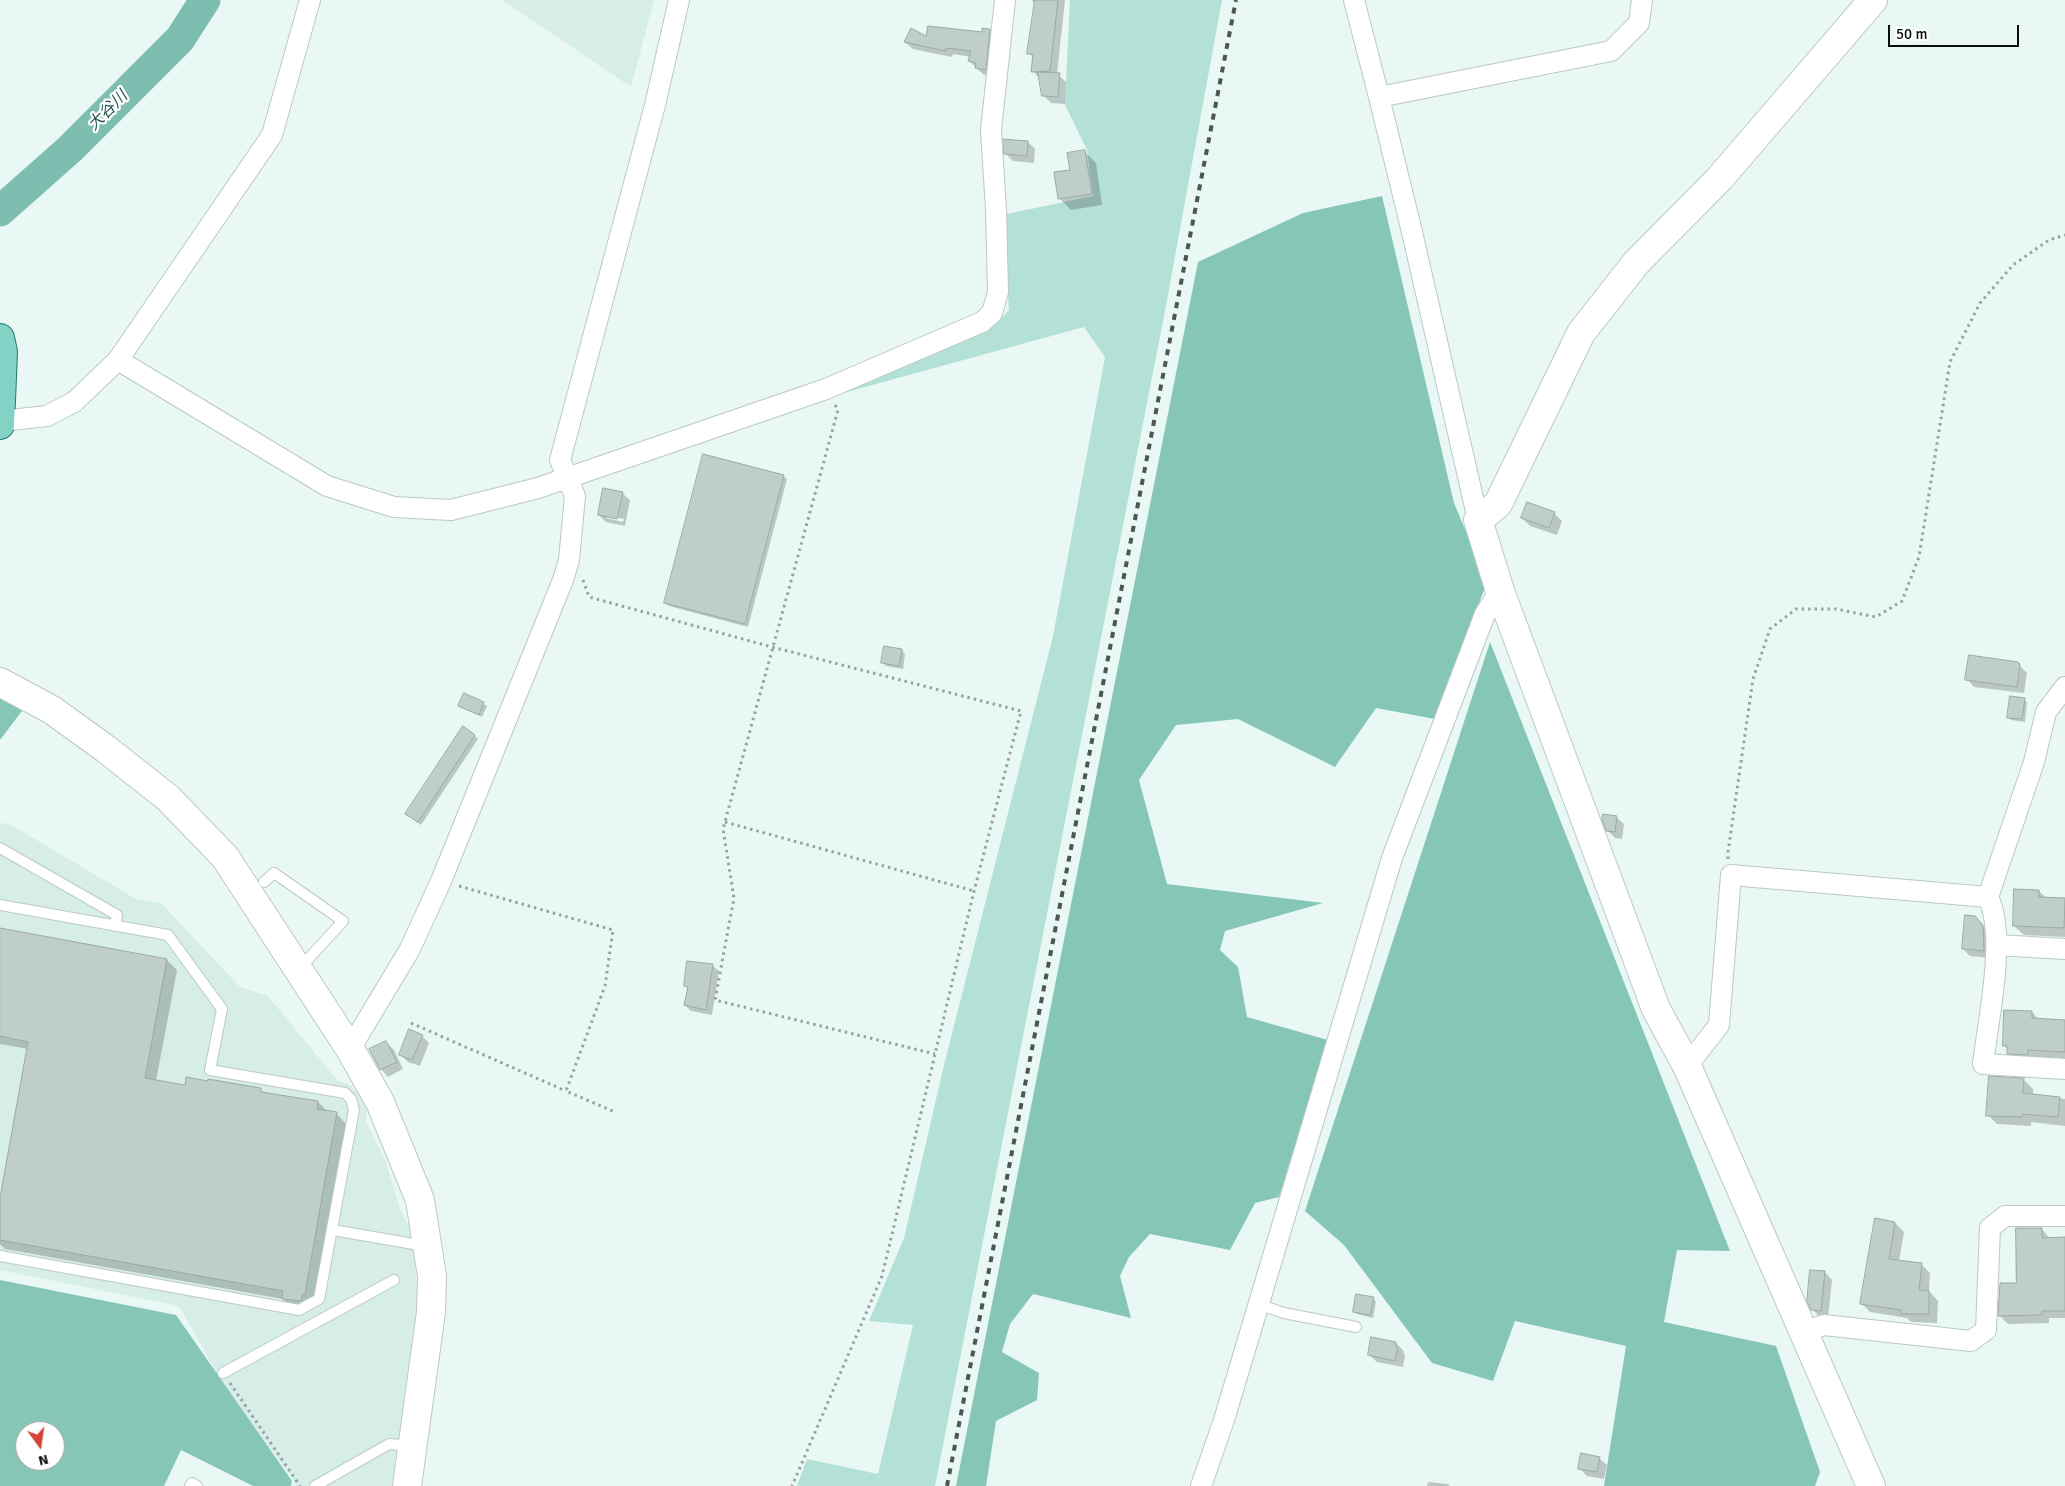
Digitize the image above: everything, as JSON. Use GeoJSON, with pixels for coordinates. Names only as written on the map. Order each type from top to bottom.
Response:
{"type":"FeatureCollection","features":[{"type":"Feature","properties":{"kind":"main road"},"geometry":{"type":"LineString","coordinates":[[0,338],[3,352],[1,423]]}},
{"type":"Feature","properties":{"kind":"street"},"geometry":{"type":"LineString","coordinates":[[1,423],[47,416],[74,402],[118,360],[272,135],[310,0]]}},
{"type":"Feature","properties":{"kind":"street"},"geometry":{"type":"LineString","coordinates":[[350,1049],[410,949],[441,881],[569,560],[575,496],[560,460],[655,105],[679,0]]}},
{"type":"Feature","properties":{"kind":"street"},"geometry":{"type":"LineString","coordinates":[[118,360],[327,486],[394,507],[451,510],[538,488],[826,389],[982,322],[992,313],[998,292],[996,209],[991,130],[1005,0]]}},
{"type":"Feature","properties":{"kind":"street"},"geometry":{"type":"LineString","coordinates":[[1354,0],[1412,232],[1478,520],[1500,590],[1656,1009],[1687,1066],[1871,1486]]}},
{"type":"Feature","properties":{"kind":"street"},"geometry":{"type":"LineString","coordinates":[[1379,97],[1611,51],[1639,23],[1642,0]]}},
{"type":"Feature","properties":{"kind":"street"},"geometry":{"type":"LineString","coordinates":[[1478,520],[1498,504],[1581,333],[1636,263],[1720,178],[1873,0]]}},
{"type":"Feature","properties":{"kind":"street"},"geometry":{"type":"LineString","coordinates":[[1201,1486],[1224,1420],[1392,858],[1485,614],[1500,590]]}},
{"type":"Feature","properties":{"kind":"street"},"geometry":{"type":"LineString","coordinates":[[0,682],[52,710],[106,749],[168,798],[225,856],[350,1049],[380,1102],[420,1200],[429,1247],[431,1312],[407,1486]]}},
{"type":"Feature","properties":{"kind":"street"},"geometry":{"type":"LineString","coordinates":[[2065,687],[2046,712],[2034,762],[1988,897],[1992,905],[1998,945],[1983,1064],[2065,1069]]}},
{"type":"Feature","properties":{"kind":"street"},"geometry":{"type":"LineString","coordinates":[[1687,1066],[1719,1025],[1730,874],[1988,897]]}},
{"type":"Feature","properties":{"kind":"street"},"geometry":{"type":"LineString","coordinates":[[1998,945],[2065,949]]}},
{"type":"Feature","properties":{"kind":"street"},"geometry":{"type":"LineString","coordinates":[[1803,1332],[1824,1325],[1971,1341],[1986,1330],[1990,1228],[2005,1216],[2065,1216]]}},
{"type":"Feature","properties":{"kind":"lane"},"geometry":{"type":"LineString","coordinates":[[0,848],[117,915],[115,926]]}},
{"type":"Feature","properties":{"kind":"lane"},"geometry":{"type":"LineString","coordinates":[[264,882],[274,873],[343,921],[298,970]]}},
{"type":"Feature","properties":{"kind":"lane"},"geometry":{"type":"LineString","coordinates":[[0,905],[168,935],[222,1009],[210,1070],[345,1093],[351,1099],[354,1110],[334,1230],[319,1299],[299,1310],[0,1256]]}},
{"type":"Feature","properties":{"kind":"lane"},"geometry":{"type":"LineString","coordinates":[[334,1230],[429,1247]]}},
{"type":"Feature","properties":{"kind":"lane"},"geometry":{"type":"LineString","coordinates":[[223,1373],[394,1280]]}},
{"type":"Feature","properties":{"kind":"lane"},"geometry":{"type":"LineString","coordinates":[[309,1304],[318,1321]]}},
{"type":"Feature","properties":{"kind":"lane"},"geometry":{"type":"LineString","coordinates":[[1258,1304],[1284,1313],[1356,1327]]}},
{"type":"Feature","properties":{"kind":"lane"},"geometry":{"type":"LineString","coordinates":[[315,1486],[389,1444],[414,1446]]}},
{"type":"Feature","properties":{"kind":"lane"},"geometry":{"type":"LineString","coordinates":[[190,1486],[192,1483],[197,1486]]}},
{"type":"Feature","properties":{"kind":"path"},"geometry":{"type":"LineString","coordinates":[[1730,874],[1728,852],[1753,679],[1770,629],[1796,609],[1836,609],[1876,617],[1902,601],[1919,557],[1950,362],[1980,303],[2013,265],[2049,240],[2065,235]]}},
{"type":"Feature","properties":{"kind":"path"},"geometry":{"type":"LineString","coordinates":[[826,389],[838,410],[723,829],[734,898],[715,1000],[935,1054]]}},
{"type":"Feature","properties":{"kind":"path"},"geometry":{"type":"LineString","coordinates":[[569,560],[576,563],[589,597],[1022,712],[974,891],[882,1276],[792,1486]]}},
{"type":"Feature","properties":{"kind":"path"},"geometry":{"type":"LineString","coordinates":[[725,822],[974,891]]}},
{"type":"Feature","properties":{"kind":"path"},"geometry":{"type":"LineString","coordinates":[[441,881],[613,930],[605,986],[566,1091]]}},
{"type":"Feature","properties":{"kind":"path"},"geometry":{"type":"LineString","coordinates":[[411,1023],[615,1112]]}},
{"type":"Feature","properties":{"kind":"path"},"geometry":{"type":"LineString","coordinates":[[223,1373],[300,1486]]}},
{"type":"Feature","properties":{"kind":"shaded area"},"geometry":{"type":"Polygon","coordinates":[[[502,0],[654,0],[631,87],[502,0]]]}},
{"type":"Feature","properties":{"kind":"shaded area"},"geometry":{"type":"Polygon","coordinates":[[[8,823],[136,899],[161,903],[240,987],[268,996],[338,1081],[350,1085],[361,1096],[366,1108],[366,1122],[386,1162],[400,1209],[412,1232],[417,1290],[417,1326],[395,1486],[295,1486],[293,1479],[228,1393],[179,1306],[0,1270],[0,824],[8,823]]]}},
{"type":"Feature","properties":{"kind":"green space"},"geometry":{"type":"Polygon","coordinates":[[[1070,0],[1222,0],[1165,311],[935,1486],[797,1486],[807,1459],[878,1474],[913,1325],[869,1321],[904,1238],[943,1069],[1053,636],[1105,357],[1084,327],[843,393],[850,383],[996,324],[1009,310],[1002,215],[1093,196],[1087,150],[1065,105],[1070,0]]]}},
{"type":"Feature","properties":{"kind":"green space"},"geometry":{"type":"Polygon","coordinates":[[[1382,196],[1454,503],[1487,582],[1435,719],[1376,708],[1335,767],[1238,719],[1176,725],[1139,780],[1167,884],[1323,903],[1225,931],[1220,950],[1238,967],[1247,1017],[1328,1040],[1279,1197],[1255,1203],[1230,1250],[1150,1234],[1129,1257],[1120,1276],[1131,1318],[1033,1294],[1010,1324],[1002,1352],[1039,1373],[1037,1400],[996,1421],[986,1486],[956,1486],[1198,262],[1303,213],[1382,196]]]}},
{"type":"Feature","properties":{"kind":"green space"},"geometry":{"type":"Polygon","coordinates":[[[1490,642],[1730,1251],[1677,1250],[1664,1322],[1776,1346],[1820,1472],[1815,1486],[1604,1486],[1626,1346],[1515,1321],[1493,1381],[1432,1363],[1344,1245],[1305,1211],[1490,642]]]}},
{"type":"Feature","properties":{"kind":"green space"},"geometry":{"type":"Polygon","coordinates":[[[0,698],[25,707],[0,740],[0,698]]]}},
{"type":"Feature","properties":{"kind":"green space"},"geometry":{"type":"Polygon","coordinates":[[[0,1280],[176,1315],[292,1481],[291,1486],[253,1486],[181,1450],[164,1486],[0,1486],[0,1280]]]}},
{"type":"Feature","properties":{"kind":"building"},"geometry":{"type":"Polygon","coordinates":[[[1035,0],[1058,0],[1050,71],[1031,72],[1033,54],[1027,54],[1035,0]]]}},
{"type":"Feature","properties":{"kind":"building"},"geometry":{"type":"Polygon","coordinates":[[[928,26],[982,32],[982,28],[990,29],[986,70],[975,68],[976,63],[968,61],[971,51],[946,48],[945,51],[904,42],[911,28],[926,36],[928,26]]]}},
{"type":"Feature","properties":{"kind":"building"},"geometry":{"type":"Polygon","coordinates":[[[1038,72],[1060,73],[1058,97],[1042,96],[1038,72]]]}},
{"type":"Feature","properties":{"kind":"building"},"geometry":{"type":"Polygon","coordinates":[[[1003,139],[1028,141],[1027,156],[1004,154],[1003,139]]]}},
{"type":"Feature","properties":{"kind":"building"},"geometry":{"type":"Polygon","coordinates":[[[1085,150],[1092,194],[1058,199],[1054,172],[1070,170],[1067,153],[1085,150]]]}},
{"type":"Feature","properties":{"kind":"building"},"geometry":{"type":"Polygon","coordinates":[[[703,454],[784,475],[745,624],[664,603],[703,454]]]}},
{"type":"Feature","properties":{"kind":"building"},"geometry":{"type":"Polygon","coordinates":[[[603,488],[623,492],[617,519],[598,515],[603,488]]]}},
{"type":"Feature","properties":{"kind":"building"},"geometry":{"type":"Polygon","coordinates":[[[1527,502],[1555,512],[1549,528],[1521,518],[1527,502]]]}},
{"type":"Feature","properties":{"kind":"building"},"geometry":{"type":"Polygon","coordinates":[[[884,646],[902,649],[899,666],[881,663],[884,646]]]}},
{"type":"Feature","properties":{"kind":"building"},"geometry":{"type":"Polygon","coordinates":[[[1969,655],[2018,662],[2020,664],[2017,687],[1965,680],[1969,655]]]}},
{"type":"Feature","properties":{"kind":"building"},"geometry":{"type":"Polygon","coordinates":[[[464,693],[484,702],[479,715],[458,706],[464,693]]]}},
{"type":"Feature","properties":{"kind":"building"},"geometry":{"type":"Polygon","coordinates":[[[2010,696],[2025,698],[2022,719],[2007,718],[2010,696]]]}},
{"type":"Feature","properties":{"kind":"building"},"geometry":{"type":"Polygon","coordinates":[[[463,726],[475,735],[418,822],[405,814],[463,726]]]}},
{"type":"Feature","properties":{"kind":"building"},"geometry":{"type":"Polygon","coordinates":[[[1603,814],[1617,816],[1615,832],[1606,831],[1602,820],[1603,814]]]}},
{"type":"Feature","properties":{"kind":"building"},"geometry":{"type":"Polygon","coordinates":[[[2014,889],[2039,890],[2039,897],[2065,898],[2064,928],[2013,926],[2014,889]]]}},
{"type":"Feature","properties":{"kind":"building"},"geometry":{"type":"Polygon","coordinates":[[[1965,915],[1975,916],[1983,925],[1984,951],[1962,949],[1965,915]]]}},
{"type":"Feature","properties":{"kind":"building"},"geometry":{"type":"Polygon","coordinates":[[[0,928],[167,959],[145,1078],[185,1085],[186,1077],[261,1088],[261,1092],[318,1101],[317,1109],[337,1112],[305,1294],[302,1295],[301,1301],[282,1299],[283,1291],[0,1240],[0,1198],[28,1042],[0,1036],[0,928]]]}},
{"type":"Feature","properties":{"kind":"building"},"geometry":{"type":"Polygon","coordinates":[[[687,961],[713,964],[706,1010],[684,1005],[688,987],[684,986],[687,961]]]}},
{"type":"Feature","properties":{"kind":"building"},"geometry":{"type":"Polygon","coordinates":[[[2004,1010],[2032,1011],[2032,1018],[2065,1020],[2065,1052],[2028,1050],[2028,1055],[2007,1054],[2007,1046],[2003,1046],[2004,1010]]]}},
{"type":"Feature","properties":{"kind":"building"},"geometry":{"type":"Polygon","coordinates":[[[409,1029],[423,1035],[412,1060],[399,1055],[409,1029]]]}},
{"type":"Feature","properties":{"kind":"building"},"geometry":{"type":"Polygon","coordinates":[[[386,1041],[397,1062],[380,1070],[369,1049],[386,1041]]]}},
{"type":"Feature","properties":{"kind":"building"},"geometry":{"type":"Polygon","coordinates":[[[1989,1076],[2024,1078],[2023,1093],[2060,1097],[2058,1117],[2022,1114],[2022,1117],[1986,1116],[1989,1076]]]}},
{"type":"Feature","properties":{"kind":"building"},"geometry":{"type":"Polygon","coordinates":[[[1875,1218],[1895,1222],[1889,1259],[1922,1263],[1919,1290],[1929,1291],[1929,1314],[1901,1314],[1901,1310],[1860,1304],[1875,1218]]]}},
{"type":"Feature","properties":{"kind":"building"},"geometry":{"type":"Polygon","coordinates":[[[2016,1228],[2042,1228],[2042,1238],[2065,1237],[2065,1311],[2042,1311],[2042,1315],[1998,1316],[2000,1283],[2016,1283],[2016,1228]]]}},
{"type":"Feature","properties":{"kind":"building"},"geometry":{"type":"Polygon","coordinates":[[[1810,1270],[1825,1271],[1821,1311],[1811,1310],[1807,1301],[1810,1270]]]}},
{"type":"Feature","properties":{"kind":"building"},"geometry":{"type":"Polygon","coordinates":[[[1356,1294],[1374,1297],[1370,1315],[1353,1312],[1356,1294]]]}},
{"type":"Feature","properties":{"kind":"building"},"geometry":{"type":"Polygon","coordinates":[[[1371,1337],[1396,1342],[1395,1346],[1398,1347],[1395,1361],[1368,1355],[1371,1337]]]}},
{"type":"Feature","properties":{"kind":"building"},"geometry":{"type":"Polygon","coordinates":[[[1581,1453],[1600,1457],[1597,1472],[1578,1469],[1581,1453]]]}},
{"type":"Feature","properties":{"kind":"waterway","name":"大谷川"},"geometry":{"type":"LineString","coordinates":[[0,211],[70,149],[180,39],[205,0]]}},
{"type":"Feature","properties":{"kind":"railway"},"geometry":{"type":"LineString","coordinates":[[947,1486],[1236,0]]}}]}
